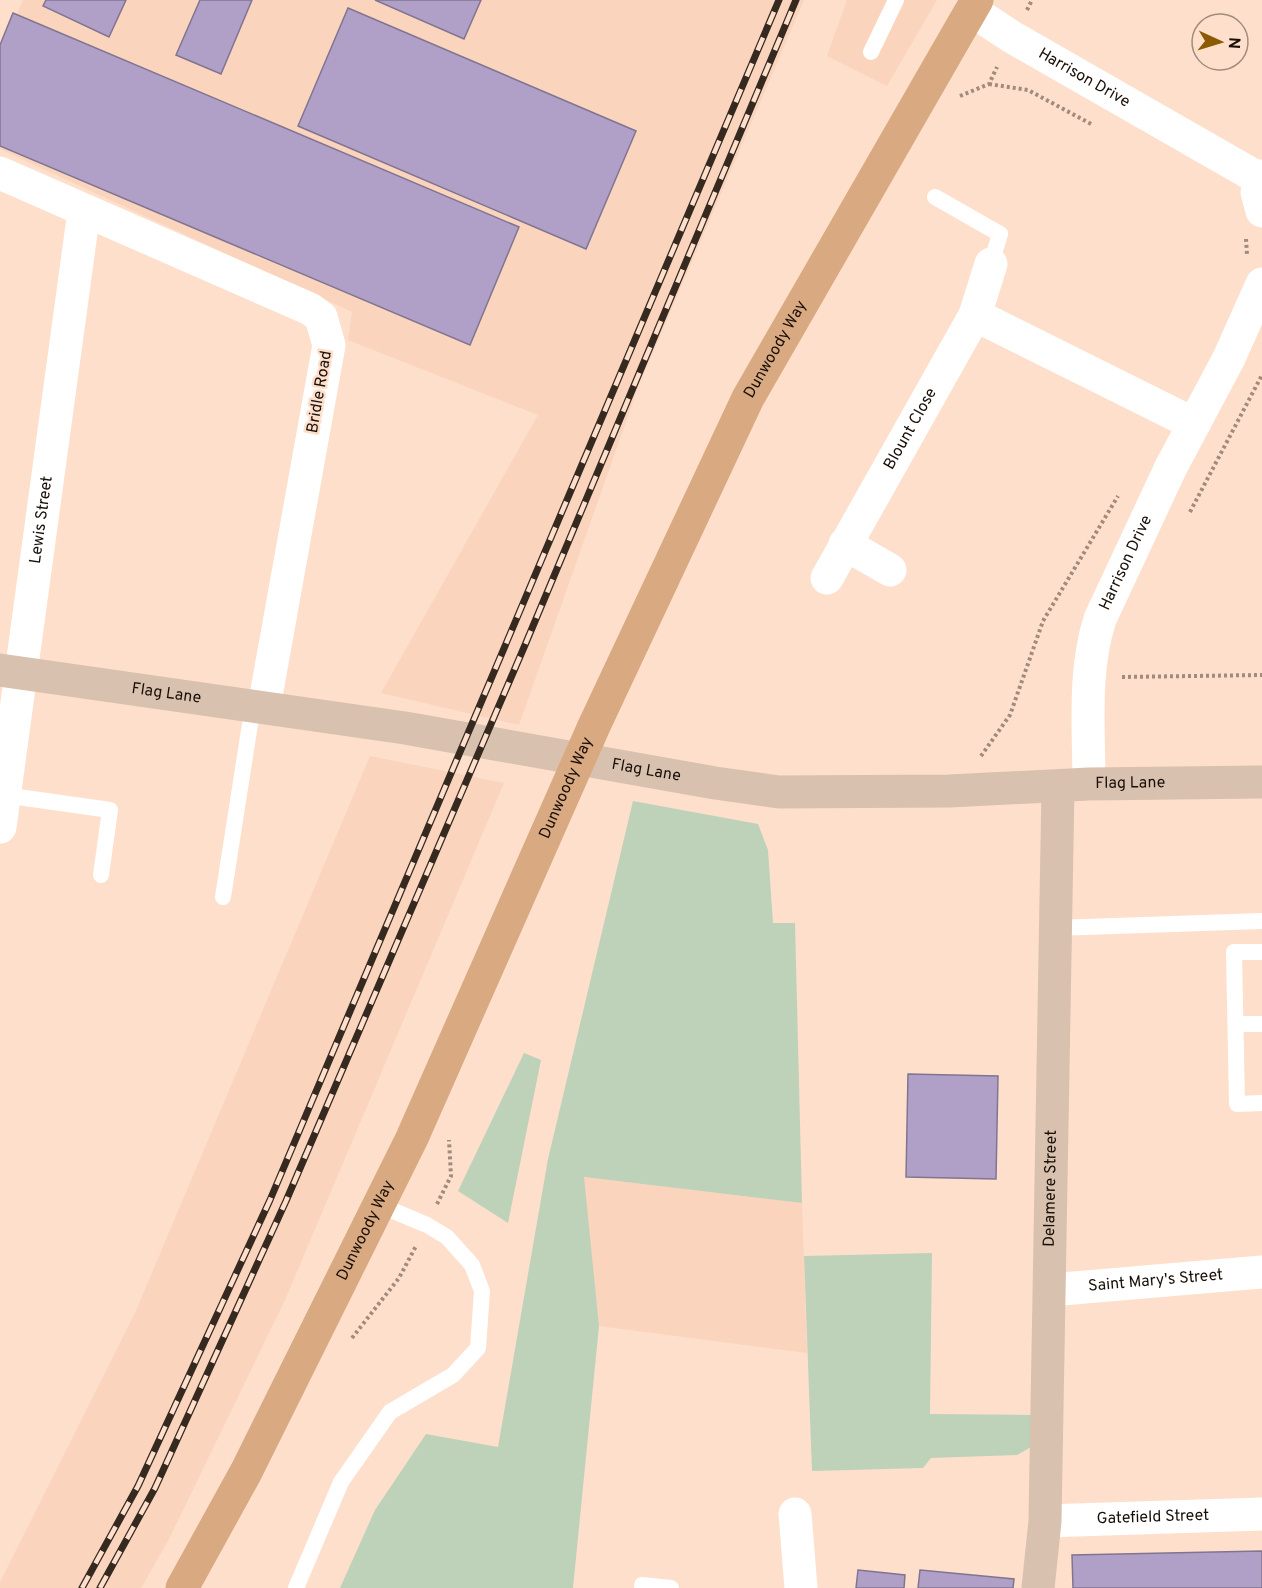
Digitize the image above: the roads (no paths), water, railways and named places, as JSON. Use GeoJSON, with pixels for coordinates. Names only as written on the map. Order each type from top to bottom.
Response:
{"type":"FeatureCollection","features":[{"type":"Feature","properties":{"kind":"main road","name":"Dunwoody Way"},"geometry":{"type":"LineString","coordinates":[[182,1588],[246,1472],[377,1204],[412,1138],[594,726],[748,398],[974,5]]}},
{"type":"Feature","properties":{"kind":"street","name":"Harrison Drive"},"geometry":{"type":"LineString","coordinates":[[974,5],[1012,37],[1261,178]]}},
{"type":"Feature","properties":{"kind":"street","name":"Bridle Road"},"geometry":{"type":"LineString","coordinates":[[0,173],[310,309],[321,317],[329,345],[258,706]]}},
{"type":"Feature","properties":{"kind":"street"},"geometry":{"type":"LineString","coordinates":[[1253,222],[1261,178]]}},
{"type":"Feature","properties":{"kind":"street","name":"Lewis Street"},"geometry":{"type":"LineString","coordinates":[[2,811],[11,671],[84,211]]}},
{"type":"Feature","properties":{"kind":"street","name":"Blount Close"},"geometry":{"type":"LineString","coordinates":[[827,578],[975,315],[991,264]]}},
{"type":"Feature","properties":{"kind":"street","name":"Harrison Drive"},"geometry":{"type":"LineString","coordinates":[[1229,358],[1255,271]]}},
{"type":"Feature","properties":{"kind":"street","name":"Harrison Drive"},"geometry":{"type":"LineString","coordinates":[[1073,785],[1089,683],[1092,645],[1100,619],[1171,467],[1229,358],[1262,309]]}},
{"type":"Feature","properties":{"kind":"street"},"geometry":{"type":"LineString","coordinates":[[975,315],[1194,424]]}},
{"type":"Feature","properties":{"kind":"street"},"geometry":{"type":"LineString","coordinates":[[845,544],[890,570]]}},
{"type":"Feature","properties":{"kind":"street","name":"Flag Lane"},"geometry":{"type":"LineString","coordinates":[[11,671],[405,728],[715,783],[779,792],[949,791],[1073,785],[1262,782]]}},
{"type":"Feature","properties":{"kind":"street","name":"Delamere Street"},"geometry":{"type":"LineString","coordinates":[[1038,1588],[1045,1521],[1055,928],[1073,785]]}},
{"type":"Feature","properties":{"kind":"street","name":"Saint Mary's Street"},"geometry":{"type":"LineString","coordinates":[[1050,1290],[1262,1272]]}},
{"type":"Feature","properties":{"kind":"street"},"geometry":{"type":"LineString","coordinates":[[795,1514],[801,1588]]}},
{"type":"Feature","properties":{"kind":"street","name":"Gatefield Street"},"geometry":{"type":"LineString","coordinates":[[1045,1521],[1262,1514]]}},
{"type":"Feature","properties":{"kind":"lane"},"geometry":{"type":"LineString","coordinates":[[871,52],[896,0]]}},
{"type":"Feature","properties":{"kind":"lane"},"geometry":{"type":"LineString","coordinates":[[935,197],[1000,234],[991,264]]}},
{"type":"Feature","properties":{"kind":"lane"},"geometry":{"type":"LineString","coordinates":[[224,897],[258,706]]}},
{"type":"Feature","properties":{"kind":"lane"},"geometry":{"type":"LineString","coordinates":[[2,811],[110,810],[101,875]]}},
{"type":"Feature","properties":{"kind":"lane"},"geometry":{"type":"LineString","coordinates":[[1055,928],[1262,921]]}},
{"type":"Feature","properties":{"kind":"lane"},"geometry":{"type":"LineString","coordinates":[[1262,952],[1234,952],[1237,1104],[1262,1104]]}},
{"type":"Feature","properties":{"kind":"lane"},"geometry":{"type":"LineString","coordinates":[[1236,1024],[1262,1024]]}},
{"type":"Feature","properties":{"kind":"lane"},"geometry":{"type":"LineString","coordinates":[[296,1588],[341,1482],[390,1412],[453,1375],[478,1348],[482,1291],[472,1265],[447,1237],[427,1225],[377,1204]]}},
{"type":"Feature","properties":{"kind":"lane"},"geometry":{"type":"LineString","coordinates":[[642,1585],[670,1588]]}},
{"type":"Feature","properties":{"kind":"railway"},"geometry":{"type":"LineString","coordinates":[[82,1588],[138,1486],[270,1200],[779,0]]}},
{"type":"Feature","properties":{"kind":"railway"},"geometry":{"type":"LineString","coordinates":[[100,1588],[155,1488],[286,1201],[525,645],[796,0]]}}]}
